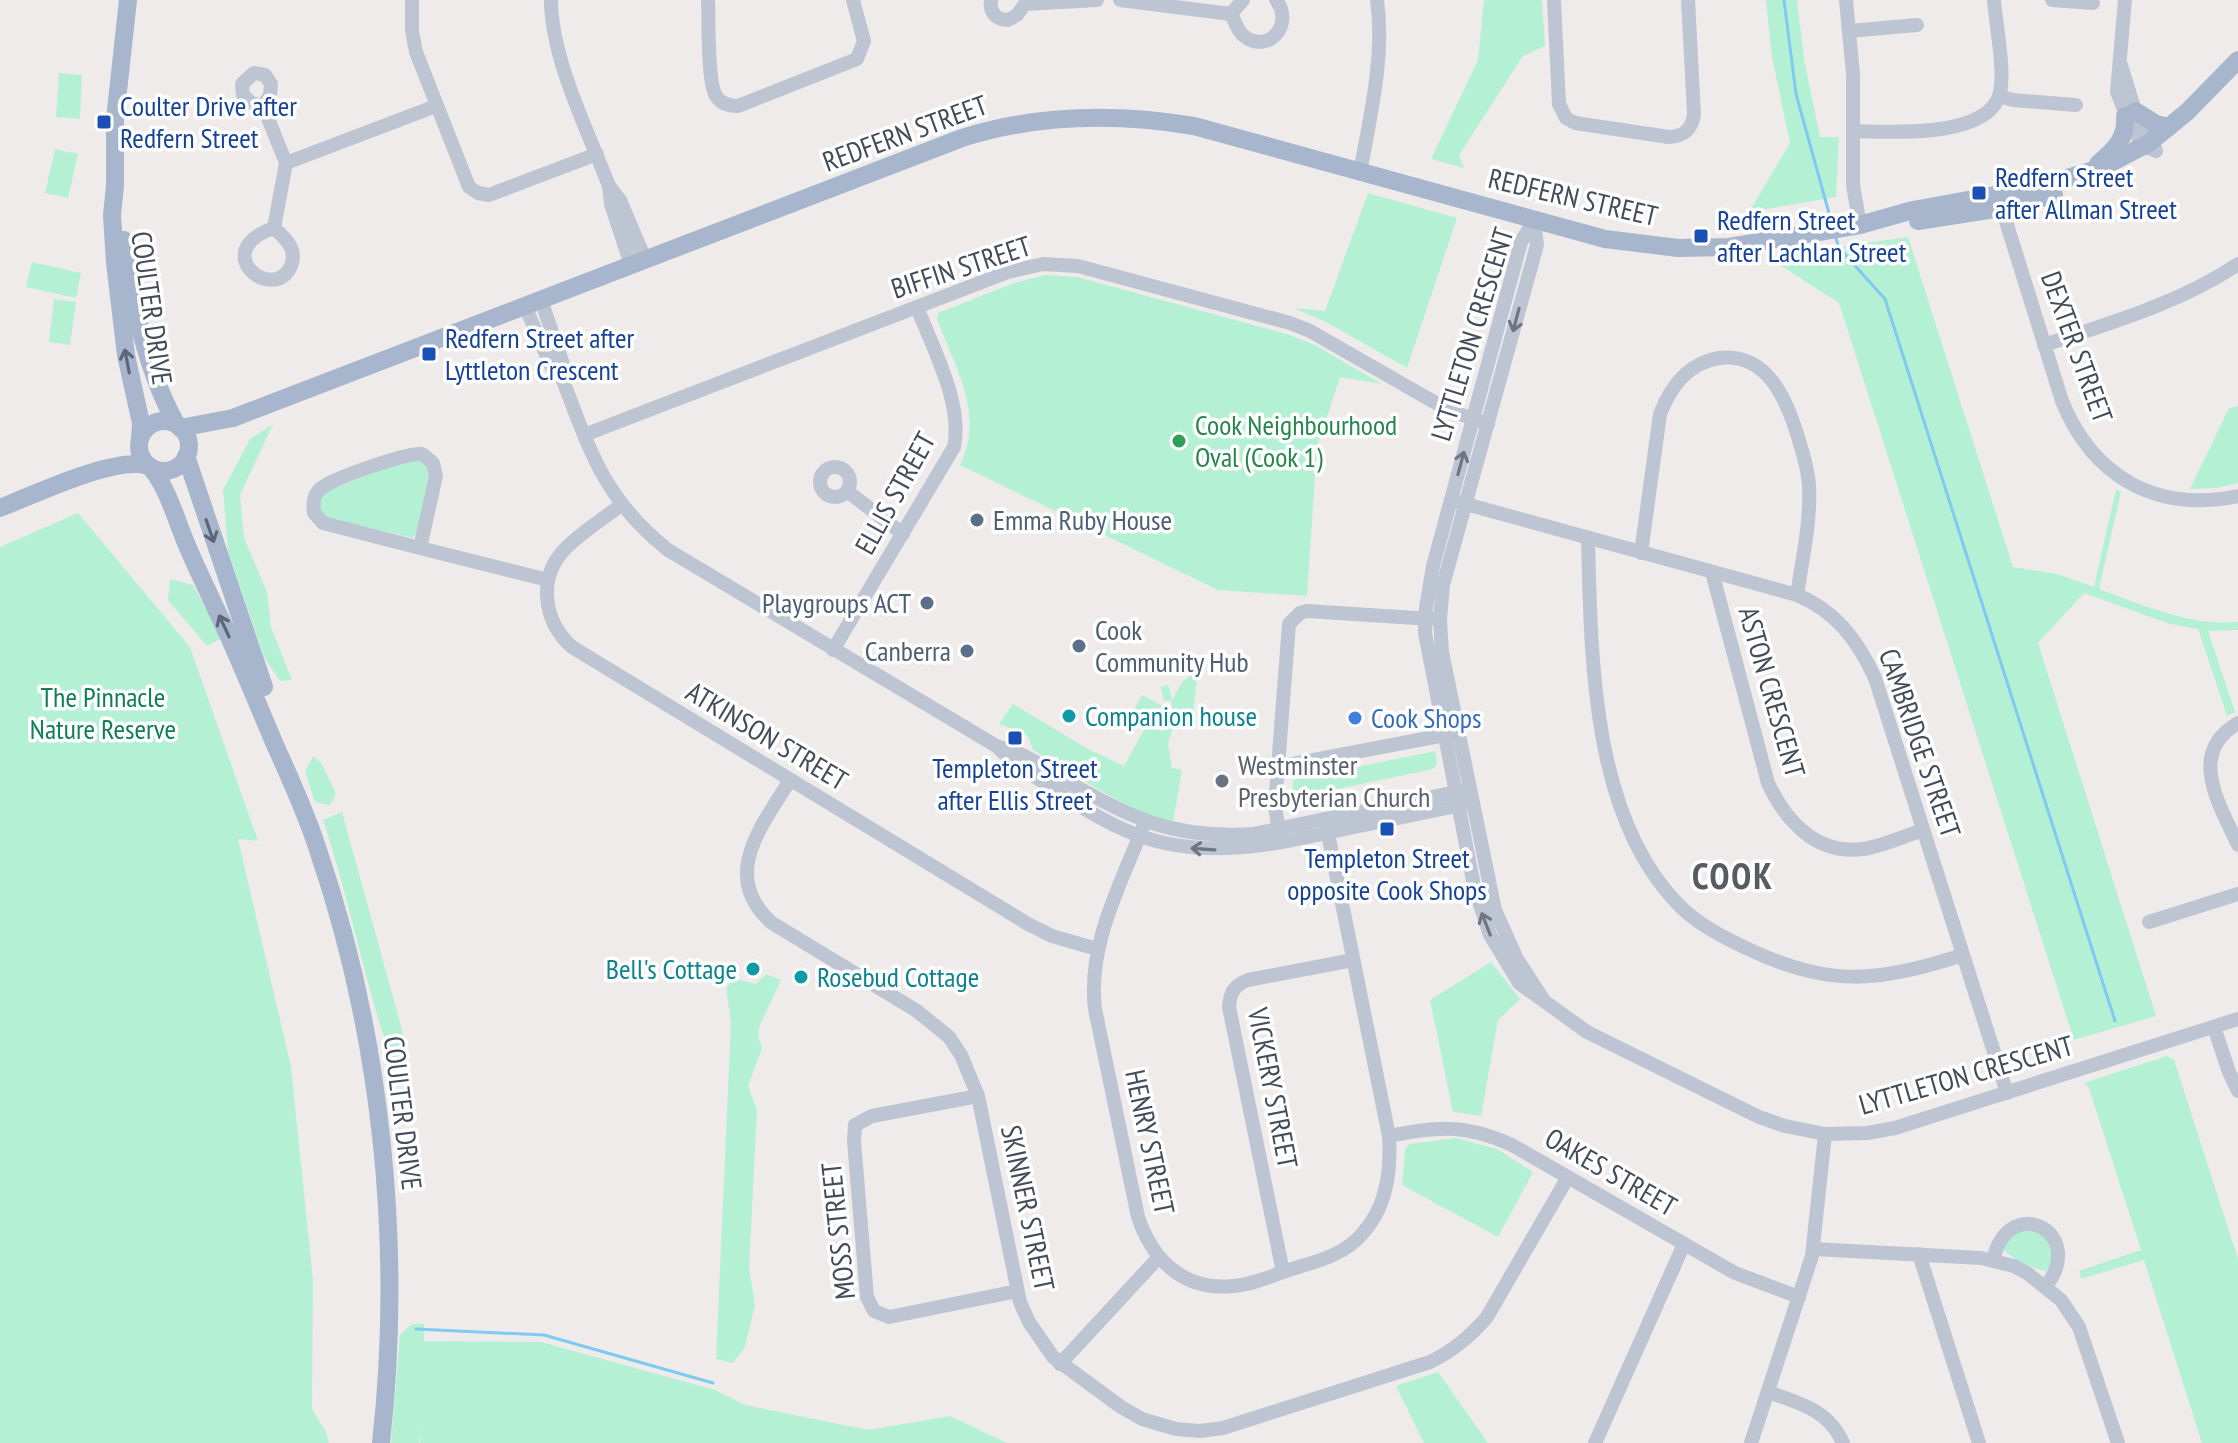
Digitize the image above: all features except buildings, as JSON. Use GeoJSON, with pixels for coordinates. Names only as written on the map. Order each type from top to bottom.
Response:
{"type":"FeatureCollection","features":[{"type":"Feature","properties":{"kind":"main road","name":"COULTER DRIVE"},"geometry":{"type":"LineString","coordinates":[[128,0],[115,119],[112,215],[126,355],[141,423],[140,439]]}},
{"type":"Feature","properties":{"kind":"main road","name":"REDFERN STREET"},"geometry":{"type":"LineString","coordinates":[[1999,202],[2070,178],[2151,145],[2238,60]]}},
{"type":"Feature","properties":{"kind":"main road","name":"REDFERN STREET"},"geometry":{"type":"LineString","coordinates":[[179,426],[233,418],[962,138],[1027,122],[1103,117],[1149,119],[1194,126],[1605,239],[1678,248],[1729,247],[1852,226],[1913,210],[1999,202],[2093,183],[2205,110],[2238,76]]}},
{"type":"Feature","properties":{"kind":"main road"},"geometry":{"type":"LineString","coordinates":[[2070,178],[2097,165],[2122,140],[2130,114],[2169,127]]}},
{"type":"Feature","properties":{"kind":"main road","name":"COULTER DRIVE"},"geometry":{"type":"LineString","coordinates":[[115,186],[142,329],[164,400],[179,426]]}},
{"type":"Feature","properties":{"kind":"main road","name":"REDFERN STREET"},"geometry":{"type":"LineString","coordinates":[[187,455],[196,443],[233,418]]}},
{"type":"Feature","properties":{"kind":"main road"},"geometry":{"type":"LineString","coordinates":[[0,508],[84,475],[122,464],[137,462],[166,471],[175,469],[187,455],[188,439],[179,426],[169,422],[152,424],[132,449],[84,475]]}},
{"type":"Feature","properties":{"kind":"main road"},"geometry":{"type":"LineString","coordinates":[[140,439],[140,455],[149,466]]}},
{"type":"Feature","properties":{"kind":"main road","name":"COULTER DRIVE"},"geometry":{"type":"LineString","coordinates":[[187,455],[294,771],[300,800]]}},
{"type":"Feature","properties":{"kind":"main road","name":"COULTER DRIVE"},"geometry":{"type":"LineString","coordinates":[[149,466],[166,493],[300,800],[334,902],[361,1008],[386,1192],[388,1365],[381,1443]]}},
{"type":"Feature","properties":{"kind":"street"},"geometry":{"type":"LineString","coordinates":[[412,0],[416,52],[465,181],[478,193],[489,195],[499,192],[597,154]]}},
{"type":"Feature","properties":{"kind":"street"},"geometry":{"type":"LineString","coordinates":[[551,0],[552,26],[561,58],[609,186],[620,200],[638,262]]}},
{"type":"Feature","properties":{"kind":"street"},"geometry":{"type":"LineString","coordinates":[[708,0],[712,85],[719,100],[728,106],[738,106],[857,59],[864,41],[853,0]]}},
{"type":"Feature","properties":{"kind":"street"},"geometry":{"type":"LineString","coordinates":[[991,0],[993,14],[1002,20],[1013,18],[1024,2],[1097,0]]}},
{"type":"Feature","properties":{"kind":"street"},"geometry":{"type":"LineString","coordinates":[[1120,0],[1231,14]]}},
{"type":"Feature","properties":{"kind":"street"},"geometry":{"type":"LineString","coordinates":[[1231,14],[1243,0]]}},
{"type":"Feature","properties":{"kind":"street"},"geometry":{"type":"LineString","coordinates":[[1231,14],[1243,36],[1258,42],[1266,41],[1275,36],[1283,20],[1283,11],[1276,0]]}},
{"type":"Feature","properties":{"kind":"street"},"geometry":{"type":"LineString","coordinates":[[1360,173],[1377,68],[1380,29],[1377,0]]}},
{"type":"Feature","properties":{"kind":"street"},"geometry":{"type":"LineString","coordinates":[[1554,0],[1559,104],[1566,118],[1575,123],[1669,137],[1688,130],[1694,114],[1688,0]]}},
{"type":"Feature","properties":{"kind":"street"},"geometry":{"type":"LineString","coordinates":[[1846,0],[1853,74],[1852,226]]}},
{"type":"Feature","properties":{"kind":"street"},"geometry":{"type":"LineString","coordinates":[[1853,131],[1913,132],[1974,122],[1989,112],[1999,96],[2001,81],[1994,0]]}},
{"type":"Feature","properties":{"kind":"street"},"geometry":{"type":"LineString","coordinates":[[2056,0],[2093,3]]}},
{"type":"Feature","properties":{"kind":"street"},"geometry":{"type":"LineString","coordinates":[[2125,0],[2117,92],[2151,145]]}},
{"type":"Feature","properties":{"kind":"street"},"geometry":{"type":"LineString","coordinates":[[1849,31],[1917,25]]}},
{"type":"Feature","properties":{"kind":"street"},"geometry":{"type":"LineString","coordinates":[[1999,96],[2056,110],[2076,105]]}},
{"type":"Feature","properties":{"kind":"street"},"geometry":{"type":"LineString","coordinates":[[263,106],[286,163],[274,228]]}},
{"type":"Feature","properties":{"kind":"street"},"geometry":{"type":"LineString","coordinates":[[286,163],[436,106]]}},
{"type":"Feature","properties":{"kind":"street","name":"DEXTER STREET"},"geometry":{"type":"LineString","coordinates":[[1999,202],[2070,421],[2087,447],[2108,469],[2124,480],[2161,496],[2204,501],[2238,496]]}},
{"type":"Feature","properties":{"kind":"street","name":"LYTTLETON CRESCENT"},"geometry":{"type":"LineString","coordinates":[[1534,221],[1537,245],[1480,422],[1458,502],[1429,583],[1432,619],[1428,661],[1450,734],[1463,797],[1474,886],[1490,935],[1519,983],[1587,1032],[1746,1112],[1785,1126],[1825,1134],[1867,1133],[1895,1128],[2238,1019]]}},
{"type":"Feature","properties":{"kind":"street","name":"BIFFIN STREET"},"geometry":{"type":"LineString","coordinates":[[584,435],[917,307],[1020,269],[1043,264],[1066,264],[1290,323],[1336,345],[1448,410],[1480,422]]}},
{"type":"Feature","properties":{"kind":"street"},"geometry":{"type":"LineString","coordinates":[[2044,345],[2095,329],[2197,289],[2238,264]]}},
{"type":"Feature","properties":{"kind":"street"},"geometry":{"type":"LineString","coordinates":[[533,303],[563,364],[562,378],[600,473],[621,505],[648,534],[668,550],[833,650],[998,747],[1018,753],[1111,806],[1142,829],[1222,836],[1279,836],[1463,797]]}},
{"type":"Feature","properties":{"kind":"street","name":"ELLIS STREET"},"geometry":{"type":"LineString","coordinates":[[833,650],[948,460],[957,433],[953,403],[917,307]]}},
{"type":"Feature","properties":{"kind":"street"},"geometry":{"type":"LineString","coordinates":[[1641,553],[1660,414],[1667,397],[1682,376],[1709,360],[1732,358],[1747,362],[1768,375],[1779,388],[1787,403],[1806,463],[1809,502],[1797,595]]}},
{"type":"Feature","properties":{"kind":"street"},"geometry":{"type":"LineString","coordinates":[[420,548],[436,476],[436,469],[428,457],[416,453],[403,455],[327,484],[314,499],[314,513],[323,523],[420,548],[548,580],[557,559],[566,548],[621,505]]}},
{"type":"Feature","properties":{"kind":"street"},"geometry":{"type":"LineString","coordinates":[[847,491],[903,534]]}},
{"type":"Feature","properties":{"kind":"street","name":"CAMBRIDGE STREET"},"geometry":{"type":"LineString","coordinates":[[1458,502],[1797,595],[1824,609],[1840,622],[1866,657],[1875,678],[2007,1093]]}},
{"type":"Feature","properties":{"kind":"street"},"geometry":{"type":"LineString","coordinates":[[1588,538],[1594,683],[1615,790],[1624,819],[1643,859],[1677,904],[1720,936],[1774,962],[1833,977],[1893,975],[1963,955]]}},
{"type":"Feature","properties":{"kind":"street","name":"ASTON CRESCENT"},"geometry":{"type":"LineString","coordinates":[[1712,572],[1768,783],[1782,811],[1810,837],[1844,849],[1870,847],[1923,830]]}},
{"type":"Feature","properties":{"kind":"street","name":"ATKINSON STREET"},"geometry":{"type":"LineString","coordinates":[[548,580],[550,618],[562,638],[572,647],[1028,924],[1052,936],[1097,949]]}},
{"type":"Feature","properties":{"kind":"street"},"geometry":{"type":"LineString","coordinates":[[1279,836],[1275,806],[1277,767],[1287,632],[1294,617],[1307,611],[1432,619]]}},
{"type":"Feature","properties":{"kind":"street"},"geometry":{"type":"LineString","coordinates":[[2238,723],[2224,732],[2216,744],[2210,766],[2210,781],[2238,845]]}},
{"type":"Feature","properties":{"kind":"street"},"geometry":{"type":"LineString","coordinates":[[1277,767],[1450,734]]}},
{"type":"Feature","properties":{"kind":"street","name":"SKINNER STREET"},"geometry":{"type":"LineString","coordinates":[[790,780],[750,849],[748,883],[758,908],[772,923],[934,1022],[961,1055],[978,1096],[1017,1291],[1029,1322],[1040,1341],[1060,1364],[1142,1419],[1176,1429],[1200,1431],[1235,1424],[1430,1362],[1464,1341],[1487,1317],[1568,1177]]}},
{"type":"Feature","properties":{"kind":"street","name":"HENRY STREET"},"geometry":{"type":"LineString","coordinates":[[1142,829],[1097,949],[1093,989],[1095,1009],[1145,1239],[1158,1258],[1189,1279],[1214,1287],[1241,1285],[1333,1256],[1362,1234],[1383,1199],[1390,1168],[1389,1136],[1326,826]]}},
{"type":"Feature","properties":{"kind":"street"},"geometry":{"type":"LineString","coordinates":[[2149,922],[2238,894]]}},
{"type":"Feature","properties":{"kind":"street","name":"VICKERY STREET"},"geometry":{"type":"LineString","coordinates":[[1283,1272],[1229,1007],[1230,996],[1237,985],[1248,980],[1353,960]]}},
{"type":"Feature","properties":{"kind":"street"},"geometry":{"type":"LineString","coordinates":[[2214,1027],[2238,1091]]}},
{"type":"Feature","properties":{"kind":"street","name":"MOSS STREET"},"geometry":{"type":"LineString","coordinates":[[978,1096],[872,1116],[855,1125],[867,1297],[874,1311],[889,1317],[1017,1291]]}},
{"type":"Feature","properties":{"kind":"street","name":"OAKES STREET"},"geometry":{"type":"LineString","coordinates":[[1389,1136],[1432,1128],[1455,1127],[1479,1131],[1512,1145],[1752,1281],[1799,1297]]}},
{"type":"Feature","properties":{"kind":"street"},"geometry":{"type":"LineString","coordinates":[[1751,1443],[1814,1249],[1825,1134]]}},
{"type":"Feature","properties":{"kind":"street"},"geometry":{"type":"LineString","coordinates":[[1993,1260],[1999,1238],[2008,1230],[2018,1225],[2041,1227],[2054,1239],[2059,1253],[2058,1268],[2046,1286]]}},
{"type":"Feature","properties":{"kind":"street"},"geometry":{"type":"LineString","coordinates":[[1595,1443],[1684,1244]]}},
{"type":"Feature","properties":{"kind":"street"},"geometry":{"type":"LineString","coordinates":[[1814,1249],[1993,1260],[2014,1266],[2046,1286],[2068,1308],[2084,1337],[2118,1443]]}},
{"type":"Feature","properties":{"kind":"street"},"geometry":{"type":"LineString","coordinates":[[1919,1254],[1979,1443]]}},
{"type":"Feature","properties":{"kind":"street"},"geometry":{"type":"LineString","coordinates":[[1060,1364],[1158,1258]]}},
{"type":"Feature","properties":{"kind":"street"},"geometry":{"type":"LineString","coordinates":[[1768,1392],[1816,1410],[1833,1425],[1843,1443]]}},
{"type":"Feature","properties":{"kind":"green space"},"geometry":{"type":"Polygon","coordinates":[[[1484,0],[1542,0],[1545,46],[1523,56],[1459,155],[1464,168],[1431,159],[1478,60],[1484,0]]]}},
{"type":"Feature","properties":{"kind":"green space"},"geometry":{"type":"Polygon","coordinates":[[[1766,0],[1797,0],[1804,59],[1820,137],[1839,137],[1836,197],[1749,212],[1790,143],[1772,57],[1766,0]]]}},
{"type":"Feature","properties":{"kind":"green space"},"geometry":{"type":"Polygon","coordinates":[[[59,73],[82,75],[80,119],[56,117],[59,73]]]}},
{"type":"Feature","properties":{"kind":"green space"},"geometry":{"type":"Polygon","coordinates":[[[55,149],[78,154],[68,198],[45,193],[55,149]]]}},
{"type":"Feature","properties":{"kind":"green space"},"geometry":{"type":"Polygon","coordinates":[[[1368,193],[1457,218],[1407,368],[1328,323],[1294,308],[1325,311],[1368,193]]]}},
{"type":"Feature","properties":{"kind":"green space"},"geometry":{"type":"Polygon","coordinates":[[[1908,237],[2013,567],[2058,574],[2094,587],[2116,489],[2121,492],[2099,589],[2184,618],[2238,622],[2238,630],[2208,631],[2235,712],[2227,716],[2198,629],[2170,624],[2084,593],[2038,643],[2156,1016],[2070,1041],[2072,1034],[1839,303],[1768,257],[1908,237]]]}},
{"type":"Feature","properties":{"kind":"green space"},"geometry":{"type":"Polygon","coordinates":[[[32,262],[81,273],[76,298],[26,287],[32,262]]]}},
{"type":"Feature","properties":{"kind":"green space"},"geometry":{"type":"Polygon","coordinates":[[[1045,275],[1077,277],[1287,334],[1315,345],[1382,384],[1340,377],[1317,447],[1307,596],[1218,590],[960,465],[967,446],[968,409],[959,373],[937,319],[938,313],[1014,283],[1045,275]]]}},
{"type":"Feature","properties":{"kind":"green space"},"geometry":{"type":"Polygon","coordinates":[[[54,299],[76,302],[70,345],[49,342],[54,299]]]}},
{"type":"Feature","properties":{"kind":"green space"},"geometry":{"type":"Polygon","coordinates":[[[2238,406],[2238,483],[2190,489],[2229,408],[2238,406]]]}},
{"type":"Feature","properties":{"kind":"green space"},"geometry":{"type":"Polygon","coordinates":[[[273,424],[240,495],[244,538],[267,592],[271,627],[292,680],[280,681],[264,657],[228,551],[223,490],[250,439],[273,424]]]}},
{"type":"Feature","properties":{"kind":"green space"},"geometry":{"type":"Polygon","coordinates":[[[411,458],[421,459],[431,472],[413,538],[326,518],[321,511],[324,492],[411,458]]]}},
{"type":"Feature","properties":{"kind":"green space","name":"The Pinnacle Nature Reserve"},"geometry":{"type":"Polygon","coordinates":[[[78,513],[190,647],[258,841],[238,839],[291,1067],[313,1280],[312,1409],[329,1443],[0,1443],[0,547],[78,513]]]}},
{"type":"Feature","properties":{"kind":"green space"},"geometry":{"type":"Polygon","coordinates":[[[170,579],[193,585],[222,638],[207,646],[168,600],[170,579]]]}},
{"type":"Feature","properties":{"kind":"green space"},"geometry":{"type":"Polygon","coordinates":[[[1193,674],[1197,680],[1192,722],[1172,730],[1168,744],[1172,768],[1182,770],[1173,823],[1101,791],[1033,750],[1028,736],[999,724],[1013,704],[1088,749],[1124,766],[1149,721],[1161,731],[1167,728],[1134,709],[1142,695],[1173,711],[1171,700],[1164,701],[1161,687],[1168,685],[1172,700],[1183,681],[1193,674]]]}},
{"type":"Feature","properties":{"kind":"green space"},"geometry":{"type":"Polygon","coordinates":[[[1435,751],[1437,764],[1433,769],[1299,797],[1292,791],[1293,780],[1435,751]]]}},
{"type":"Feature","properties":{"kind":"green space"},"geometry":{"type":"Polygon","coordinates":[[[313,756],[322,764],[336,794],[330,805],[315,802],[305,771],[313,756]]]}},
{"type":"Feature","properties":{"kind":"green space"},"geometry":{"type":"Polygon","coordinates":[[[342,812],[409,1055],[397,1075],[376,1012],[323,820],[342,812]]]}},
{"type":"Feature","properties":{"kind":"green space"},"geometry":{"type":"Polygon","coordinates":[[[1491,962],[1520,999],[1498,1020],[1481,1116],[1453,1112],[1430,1000],[1491,962]]]}},
{"type":"Feature","properties":{"kind":"green space"},"geometry":{"type":"Polygon","coordinates":[[[766,974],[781,980],[760,1025],[758,1035],[762,1048],[748,1086],[757,1110],[749,1268],[755,1305],[745,1347],[733,1363],[716,1359],[731,1021],[726,989],[733,978],[756,984],[766,974]]]}},
{"type":"Feature","properties":{"kind":"green space"},"geometry":{"type":"Polygon","coordinates":[[[2167,1056],[2174,1060],[2238,1259],[2238,1443],[2202,1443],[2144,1260],[2081,1279],[2079,1271],[2141,1250],[2089,1088],[2084,1083],[2167,1056]]]}},
{"type":"Feature","properties":{"kind":"green space"},"geometry":{"type":"Polygon","coordinates":[[[1456,1138],[1497,1149],[1533,1172],[1498,1237],[1402,1185],[1405,1149],[1409,1144],[1456,1138]]]}},
{"type":"Feature","properties":{"kind":"green space"},"geometry":{"type":"Polygon","coordinates":[[[2025,1228],[2044,1234],[2054,1259],[2047,1271],[2024,1264],[2004,1250],[2005,1240],[2025,1228]]]}},
{"type":"Feature","properties":{"kind":"green space"},"geometry":{"type":"Polygon","coordinates":[[[412,1324],[424,1324],[424,1341],[541,1342],[715,1390],[745,1405],[868,1430],[950,1416],[1007,1443],[420,1443],[420,1429],[419,1443],[391,1443],[400,1335],[412,1324]]]}},
{"type":"Feature","properties":{"kind":"green space"},"geometry":{"type":"Polygon","coordinates":[[[1438,1372],[1488,1443],[1424,1443],[1396,1386],[1438,1372]]]}},
{"type":"Feature","properties":{"kind":"waterway"},"geometry":{"type":"LineString","coordinates":[[1784,0],[1796,94],[1832,224]]}},
{"type":"Feature","properties":{"kind":"waterway"},"geometry":{"type":"LineString","coordinates":[[1835,235],[1839,248],[1885,299],[2115,1021]]}},
{"type":"Feature","properties":{"kind":"waterway"},"geometry":{"type":"LineString","coordinates":[[416,1329],[544,1335],[713,1383]]}},
{"type":"Feature","properties":{"kind":"place","name":"Coulter Drive after Redfern Street"},"geometry":{"type":"Point","coordinates":[104,122]}},
{"type":"Feature","properties":{"kind":"place","name":"Redfern Street after Allman Street"},"geometry":{"type":"Point","coordinates":[1979,193]}},
{"type":"Feature","properties":{"kind":"place","name":"Redfern Street after Lachlan Street"},"geometry":{"type":"Point","coordinates":[1701,236]}},
{"type":"Feature","properties":{"kind":"place","name":"Redfern Street after Lyttleton Crescent"},"geometry":{"type":"Point","coordinates":[429,354]}},
{"type":"Feature","properties":{"kind":"place","name":"Cook Neighbourhood Oval (Cook 1)"},"geometry":{"type":"Point","coordinates":[1179,441]}},
{"type":"Feature","properties":{"kind":"place","name":"Emma Ruby House"},"geometry":{"type":"Point","coordinates":[977,520]}},
{"type":"Feature","properties":{"kind":"place","name":"Playgroups ACT"},"geometry":{"type":"Point","coordinates":[927,603]}},
{"type":"Feature","properties":{"kind":"place","name":"Cook Community Hub"},"geometry":{"type":"Point","coordinates":[1079,646]}},
{"type":"Feature","properties":{"kind":"place","name":"Canberra"},"geometry":{"type":"Point","coordinates":[967,651]}},
{"type":"Feature","properties":{"kind":"place","name":"Companion house"},"geometry":{"type":"Point","coordinates":[1069,716]}},
{"type":"Feature","properties":{"kind":"place","name":"Cook Shops"},"geometry":{"type":"Point","coordinates":[1355,718]}},
{"type":"Feature","properties":{"kind":"place","name":"Templeton Street after Ellis Street"},"geometry":{"type":"Point","coordinates":[1015,738]}},
{"type":"Feature","properties":{"kind":"place","name":"Westminster Presbyterian Church"},"geometry":{"type":"Point","coordinates":[1222,781]}},
{"type":"Feature","properties":{"kind":"place","name":"Templeton Street opposite Cook Shops"},"geometry":{"type":"Point","coordinates":[1387,829]}},
{"type":"Feature","properties":{"kind":"place","name":"Bell's Cottage"},"geometry":{"type":"Point","coordinates":[753,969]}},
{"type":"Feature","properties":{"kind":"place","name":"Rosebud Cottage"},"geometry":{"type":"Point","coordinates":[801,977]}},
{"type":"Feature","properties":{"kind":"district","name":"COOK"},"geometry":{"type":"Point","coordinates":[1733,876]}}]}
